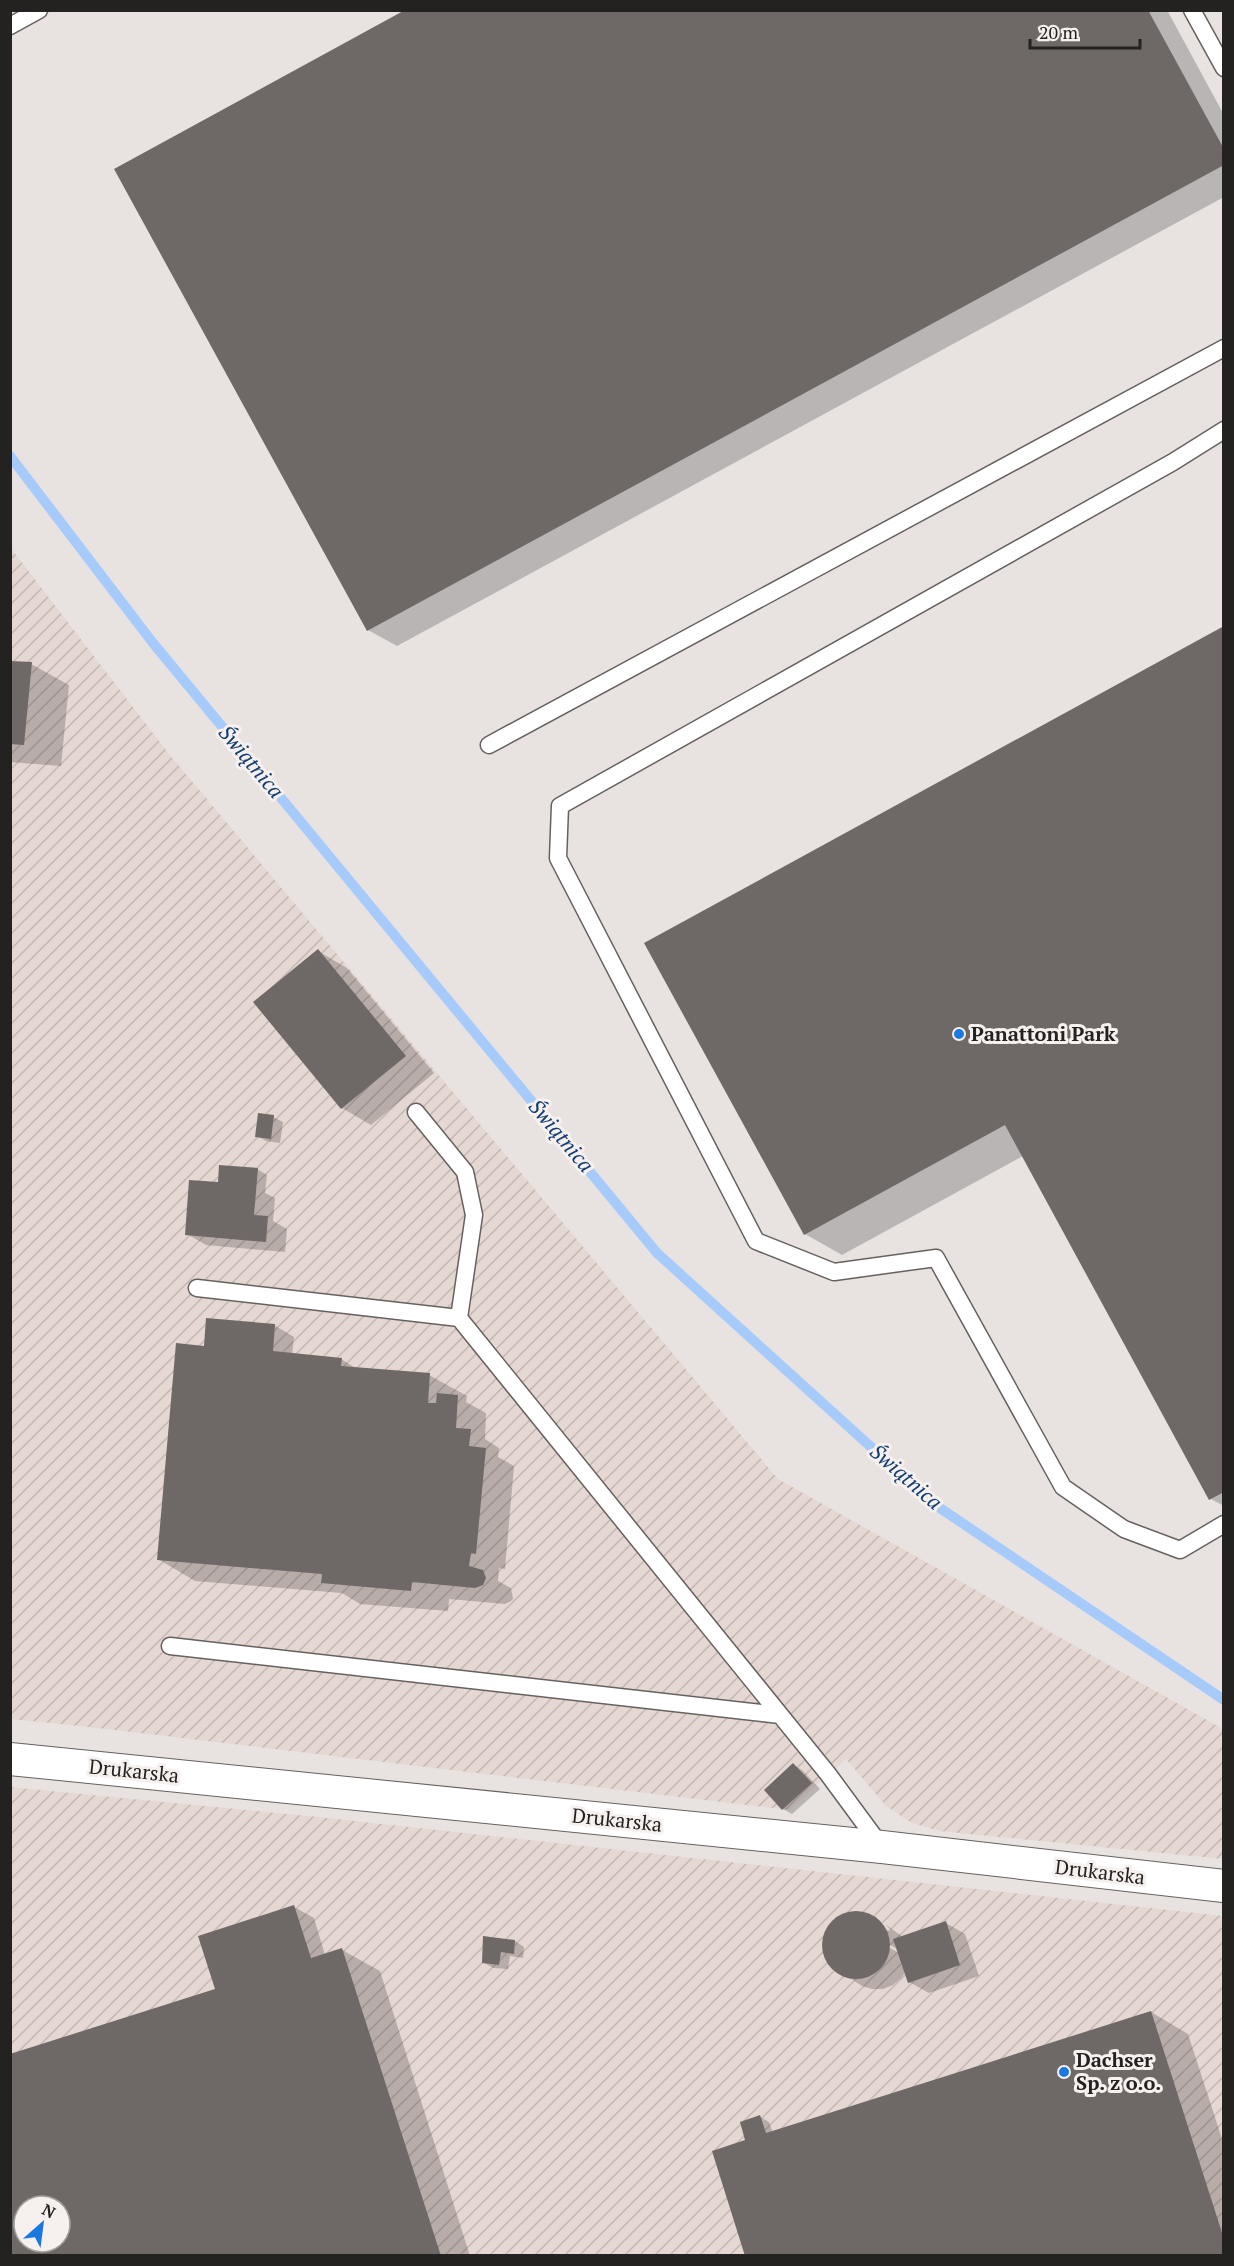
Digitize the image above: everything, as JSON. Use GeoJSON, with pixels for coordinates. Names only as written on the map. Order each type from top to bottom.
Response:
{"type":"FeatureCollection","features":[{"type":"Feature","properties":{"kind":"street","name":"Drukarska"},"geometry":{"type":"LineString","coordinates":[[10,1759],[882,1847],[1224,1886]]}},
{"type":"Feature","properties":{"kind":"lane"},"geometry":{"type":"LineString","coordinates":[[10,26],[39,10]]}},
{"type":"Feature","properties":{"kind":"lane"},"geometry":{"type":"LineString","coordinates":[[1192,10],[1224,68]]}},
{"type":"Feature","properties":{"kind":"lane"},"geometry":{"type":"LineString","coordinates":[[489,745],[1224,348]]}},
{"type":"Feature","properties":{"kind":"lane"},"geometry":{"type":"LineString","coordinates":[[1224,430],[1173,462],[560,806],[558,858],[756,1241],[834,1272],[936,1258],[1063,1487],[1124,1529],[1180,1550],[1224,1524]]}},
{"type":"Feature","properties":{"kind":"lane"},"geometry":{"type":"LineString","coordinates":[[417,1112],[465,1172],[474,1215],[459,1318]]}},
{"type":"Feature","properties":{"kind":"lane"},"geometry":{"type":"LineString","coordinates":[[197,1288],[459,1318],[828,1774],[882,1847]]}},
{"type":"Feature","properties":{"kind":"lane"},"geometry":{"type":"LineString","coordinates":[[170,1646],[780,1715]]}},
{"type":"Feature","properties":{"kind":"shaded area"},"geometry":{"type":"Polygon","coordinates":[[[10,547],[169,754],[778,1479],[1223,1729],[1223,1859],[940,1831],[912,1823],[886,1806],[846,1759],[789,1810],[11,1719],[10,547]]]}},
{"type":"Feature","properties":{"kind":"shaded area"},"geometry":{"type":"Polygon","coordinates":[[[10,1787],[318,1817],[1223,1916],[1223,2255],[11,2255],[10,1787]]]}},
{"type":"Feature","properties":{"kind":"building"},"geometry":{"type":"Polygon","coordinates":[[[405,10],[1148,10],[1224,149],[1224,165],[367,631],[114,169],[405,10]]]}},
{"type":"Feature","properties":{"kind":"building","name":"Panattoni Park"},"geometry":{"type":"Polygon","coordinates":[[[1224,626],[1224,1492],[1209,1500],[1005,1125],[804,1235],[644,943],[1224,626]]]}},
{"type":"Feature","properties":{"kind":"building"},"geometry":{"type":"Polygon","coordinates":[[[10,661],[32,662],[24,745],[10,744],[10,661]]]}},
{"type":"Feature","properties":{"kind":"building"},"geometry":{"type":"Polygon","coordinates":[[[318,949],[406,1056],[341,1109],[253,1002],[318,949]]]}},
{"type":"Feature","properties":{"kind":"building"},"geometry":{"type":"Polygon","coordinates":[[[258,1113],[274,1115],[271,1139],[255,1137],[258,1113]]]}},
{"type":"Feature","properties":{"kind":"building"},"geometry":{"type":"Polygon","coordinates":[[[219,1165],[258,1168],[254,1215],[268,1216],[266,1242],[185,1235],[189,1180],[218,1182],[219,1165]]]}},
{"type":"Feature","properties":{"kind":"building"},"geometry":{"type":"Polygon","coordinates":[[[206,1318],[275,1324],[273,1351],[342,1358],[341,1366],[430,1373],[428,1403],[436,1403],[437,1393],[458,1395],[456,1428],[471,1429],[469,1446],[486,1448],[476,1554],[471,1553],[469,1566],[483,1570],[486,1578],[483,1585],[475,1588],[412,1582],[411,1591],[321,1583],[322,1574],[157,1560],[176,1343],[204,1346],[206,1318]]]}},
{"type":"Feature","properties":{"kind":"building"},"geometry":{"type":"Polygon","coordinates":[[[793,1763],[812,1783],[782,1810],[764,1790],[793,1763]]]}},
{"type":"Feature","properties":{"kind":"building"},"geometry":{"type":"Polygon","coordinates":[[[294,1905],[311,1958],[342,1948],[441,2256],[10,2256],[10,2054],[215,1989],[198,1936],[294,1905]]]}},
{"type":"Feature","properties":{"kind":"building"},"geometry":{"type":"Polygon","coordinates":[[[856,1911],[869,1914],[880,1921],[887,1932],[890,1945],[887,1958],[880,1969],[869,1976],[856,1979],[843,1976],[832,1969],[825,1958],[822,1945],[825,1932],[832,1921],[843,1914],[856,1911]]]}},
{"type":"Feature","properties":{"kind":"building"},"geometry":{"type":"Polygon","coordinates":[[[946,1921],[960,1965],[908,1983],[893,1939],[946,1921]]]}},
{"type":"Feature","properties":{"kind":"building"},"geometry":{"type":"Polygon","coordinates":[[[483,1936],[515,1940],[514,1954],[501,1952],[499,1965],[482,1963],[483,1936]]]}},
{"type":"Feature","properties":{"kind":"building","name":"Dachser Sp. z o.o."},"geometry":{"type":"Polygon","coordinates":[[[1151,2011],[1224,2239],[1224,2256],[745,2256],[712,2151],[745,2140],[740,2122],[760,2115],[766,2133],[1151,2011]]]}},
{"type":"Feature","properties":{"kind":"waterway","name":"Świątnica"},"geometry":{"type":"LineString","coordinates":[[10,456],[153,643],[657,1253],[934,1504],[1224,1700]]}},
{"type":"Feature","properties":{"kind":"place","name":"Panattoni Park"},"geometry":{"type":"Point","coordinates":[959,1034]}},
{"type":"Feature","properties":{"kind":"place","name":"Dachser Sp. z o.o."},"geometry":{"type":"Point","coordinates":[1064,2072]}}]}
